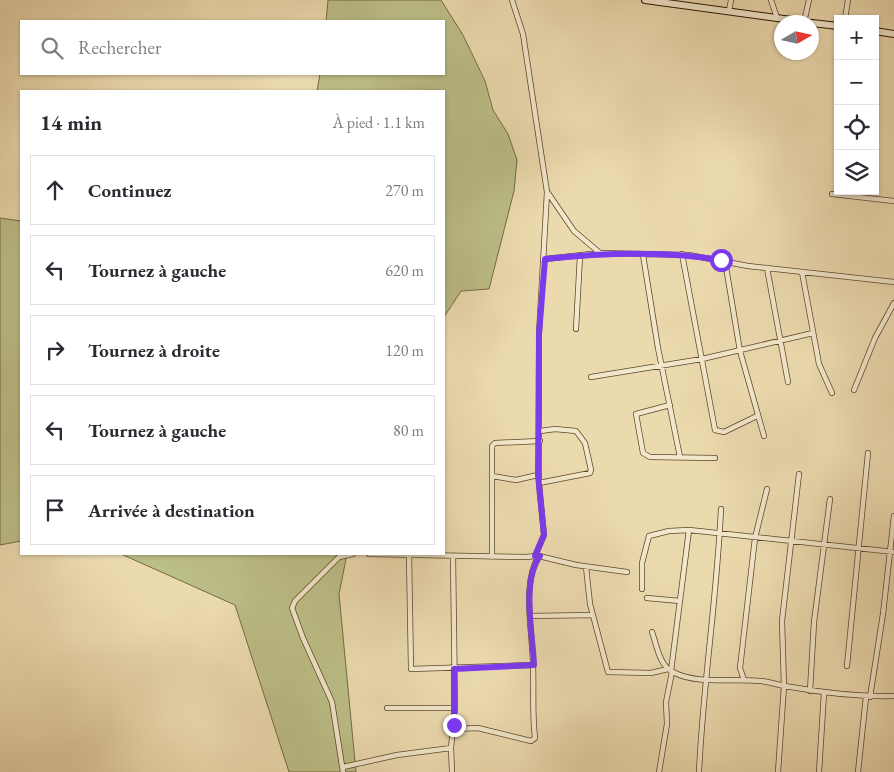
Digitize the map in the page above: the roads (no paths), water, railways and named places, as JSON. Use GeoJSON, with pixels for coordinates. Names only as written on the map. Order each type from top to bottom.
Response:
{"type":"FeatureCollection","features":[{"type":"Feature","properties":{"kind":"main road"},"geometry":{"type":"LineString","coordinates":[[646,0],[692,3],[774,18]]}},
{"type":"Feature","properties":{"kind":"main road"},"geometry":{"type":"LineString","coordinates":[[819,24],[834,26]]}},
{"type":"Feature","properties":{"kind":"main road"},"geometry":{"type":"LineString","coordinates":[[879,32],[894,34]]}},
{"type":"Feature","properties":{"kind":"street"},"geometry":{"type":"LineString","coordinates":[[454,729],[474,728],[517,739],[534,740],[534,665],[530,616],[530,584],[544,535],[538,482],[540,441],[539,334],[545,259],[547,192],[523,34],[512,0]]}},
{"type":"Feature","properties":{"kind":"street"},"geometry":{"type":"LineString","coordinates":[[729,11],[731,0]]}},
{"type":"Feature","properties":{"kind":"street"},"geometry":{"type":"LineString","coordinates":[[771,0],[775,15]]}},
{"type":"Feature","properties":{"kind":"street"},"geometry":{"type":"LineString","coordinates":[[806,15],[809,0]]}},
{"type":"Feature","properties":{"kind":"street"},"geometry":{"type":"LineString","coordinates":[[846,15],[848,0]]}},
{"type":"Feature","properties":{"kind":"street"},"geometry":{"type":"LineString","coordinates":[[547,192],[574,231],[600,253]]}},
{"type":"Feature","properties":{"kind":"street"},"geometry":{"type":"LineString","coordinates":[[832,194],[894,201]]}},
{"type":"Feature","properties":{"kind":"street"},"geometry":{"type":"LineString","coordinates":[[545,259],[600,253],[682,254],[766,268],[894,282]]}},
{"type":"Feature","properties":{"kind":"street"},"geometry":{"type":"LineString","coordinates":[[682,254],[715,430],[724,432],[757,416]]}},
{"type":"Feature","properties":{"kind":"street"},"geometry":{"type":"LineString","coordinates":[[643,255],[680,456]]}},
{"type":"Feature","properties":{"kind":"street"},"geometry":{"type":"LineString","coordinates":[[576,329],[580,256]]}},
{"type":"Feature","properties":{"kind":"street"},"geometry":{"type":"LineString","coordinates":[[725,261],[740,351],[764,436]]}},
{"type":"Feature","properties":{"kind":"street"},"geometry":{"type":"LineString","coordinates":[[766,268],[788,382]]}},
{"type":"Feature","properties":{"kind":"street"},"geometry":{"type":"LineString","coordinates":[[802,272],[822,373],[832,392]]}},
{"type":"Feature","properties":{"kind":"street"},"geometry":{"type":"LineString","coordinates":[[854,390],[875,338],[894,303]]}},
{"type":"Feature","properties":{"kind":"street"},"geometry":{"type":"LineString","coordinates":[[591,377],[702,359],[813,333]]}},
{"type":"Feature","properties":{"kind":"street"},"geometry":{"type":"LineString","coordinates":[[670,405],[636,414],[640,444],[645,455],[715,458]]}},
{"type":"Feature","properties":{"kind":"street"},"geometry":{"type":"LineString","coordinates":[[538,482],[572,478],[590,473],[591,470],[585,443],[576,431],[554,429],[540,432]]}},
{"type":"Feature","properties":{"kind":"street"},"geometry":{"type":"LineString","coordinates":[[492,557],[491,449],[494,443],[540,441]]}},
{"type":"Feature","properties":{"kind":"street"},"geometry":{"type":"LineString","coordinates":[[847,666],[868,453]]}},
{"type":"Feature","properties":{"kind":"street"},"geometry":{"type":"LineString","coordinates":[[778,772],[784,686],[782,620],[799,474]]}},
{"type":"Feature","properties":{"kind":"street"},"geometry":{"type":"LineString","coordinates":[[492,476],[516,480],[538,475]]}},
{"type":"Feature","properties":{"kind":"street"},"geometry":{"type":"LineString","coordinates":[[744,680],[740,668],[755,538],[766,489]]}},
{"type":"Feature","properties":{"kind":"street"},"geometry":{"type":"LineString","coordinates":[[810,691],[814,630],[830,499]]}},
{"type":"Feature","properties":{"kind":"street"},"geometry":{"type":"LineString","coordinates":[[698,772],[721,509]]}},
{"type":"Feature","properties":{"kind":"street"},"geometry":{"type":"LineString","coordinates":[[858,772],[868,697],[892,551],[894,516]]}},
{"type":"Feature","properties":{"kind":"street"},"geometry":{"type":"LineString","coordinates":[[642,589],[642,563],[649,536],[669,531],[689,530],[892,551]]}},
{"type":"Feature","properties":{"kind":"street"},"geometry":{"type":"LineString","coordinates":[[659,772],[667,724],[666,702],[689,530]]}},
{"type":"Feature","properties":{"kind":"street"},"geometry":{"type":"LineString","coordinates":[[349,555],[340,557],[295,602],[292,608],[303,638],[332,702],[343,769],[397,755],[451,748]]}},
{"type":"Feature","properties":{"kind":"street"},"geometry":{"type":"LineString","coordinates":[[534,665],[412,670],[410,668],[409,555],[537,556],[586,567],[627,572]]}},
{"type":"Feature","properties":{"kind":"street"},"geometry":{"type":"LineString","coordinates":[[452,772],[451,748],[454,729],[453,556]]}},
{"type":"Feature","properties":{"kind":"street"},"geometry":{"type":"LineString","coordinates":[[586,567],[593,615],[608,672],[650,673],[670,671],[707,679],[763,681],[824,693],[868,697],[894,696]]}},
{"type":"Feature","properties":{"kind":"street"},"geometry":{"type":"LineString","coordinates":[[647,598],[680,601]]}},
{"type":"Feature","properties":{"kind":"street"},"geometry":{"type":"LineString","coordinates":[[530,616],[593,615]]}},
{"type":"Feature","properties":{"kind":"street"},"geometry":{"type":"LineString","coordinates":[[652,632],[661,660],[670,671]]}},
{"type":"Feature","properties":{"kind":"street"},"geometry":{"type":"LineString","coordinates":[[819,772],[824,693]]}},
{"type":"Feature","properties":{"kind":"street"},"geometry":{"type":"LineString","coordinates":[[387,708],[454,708]]}}]}
